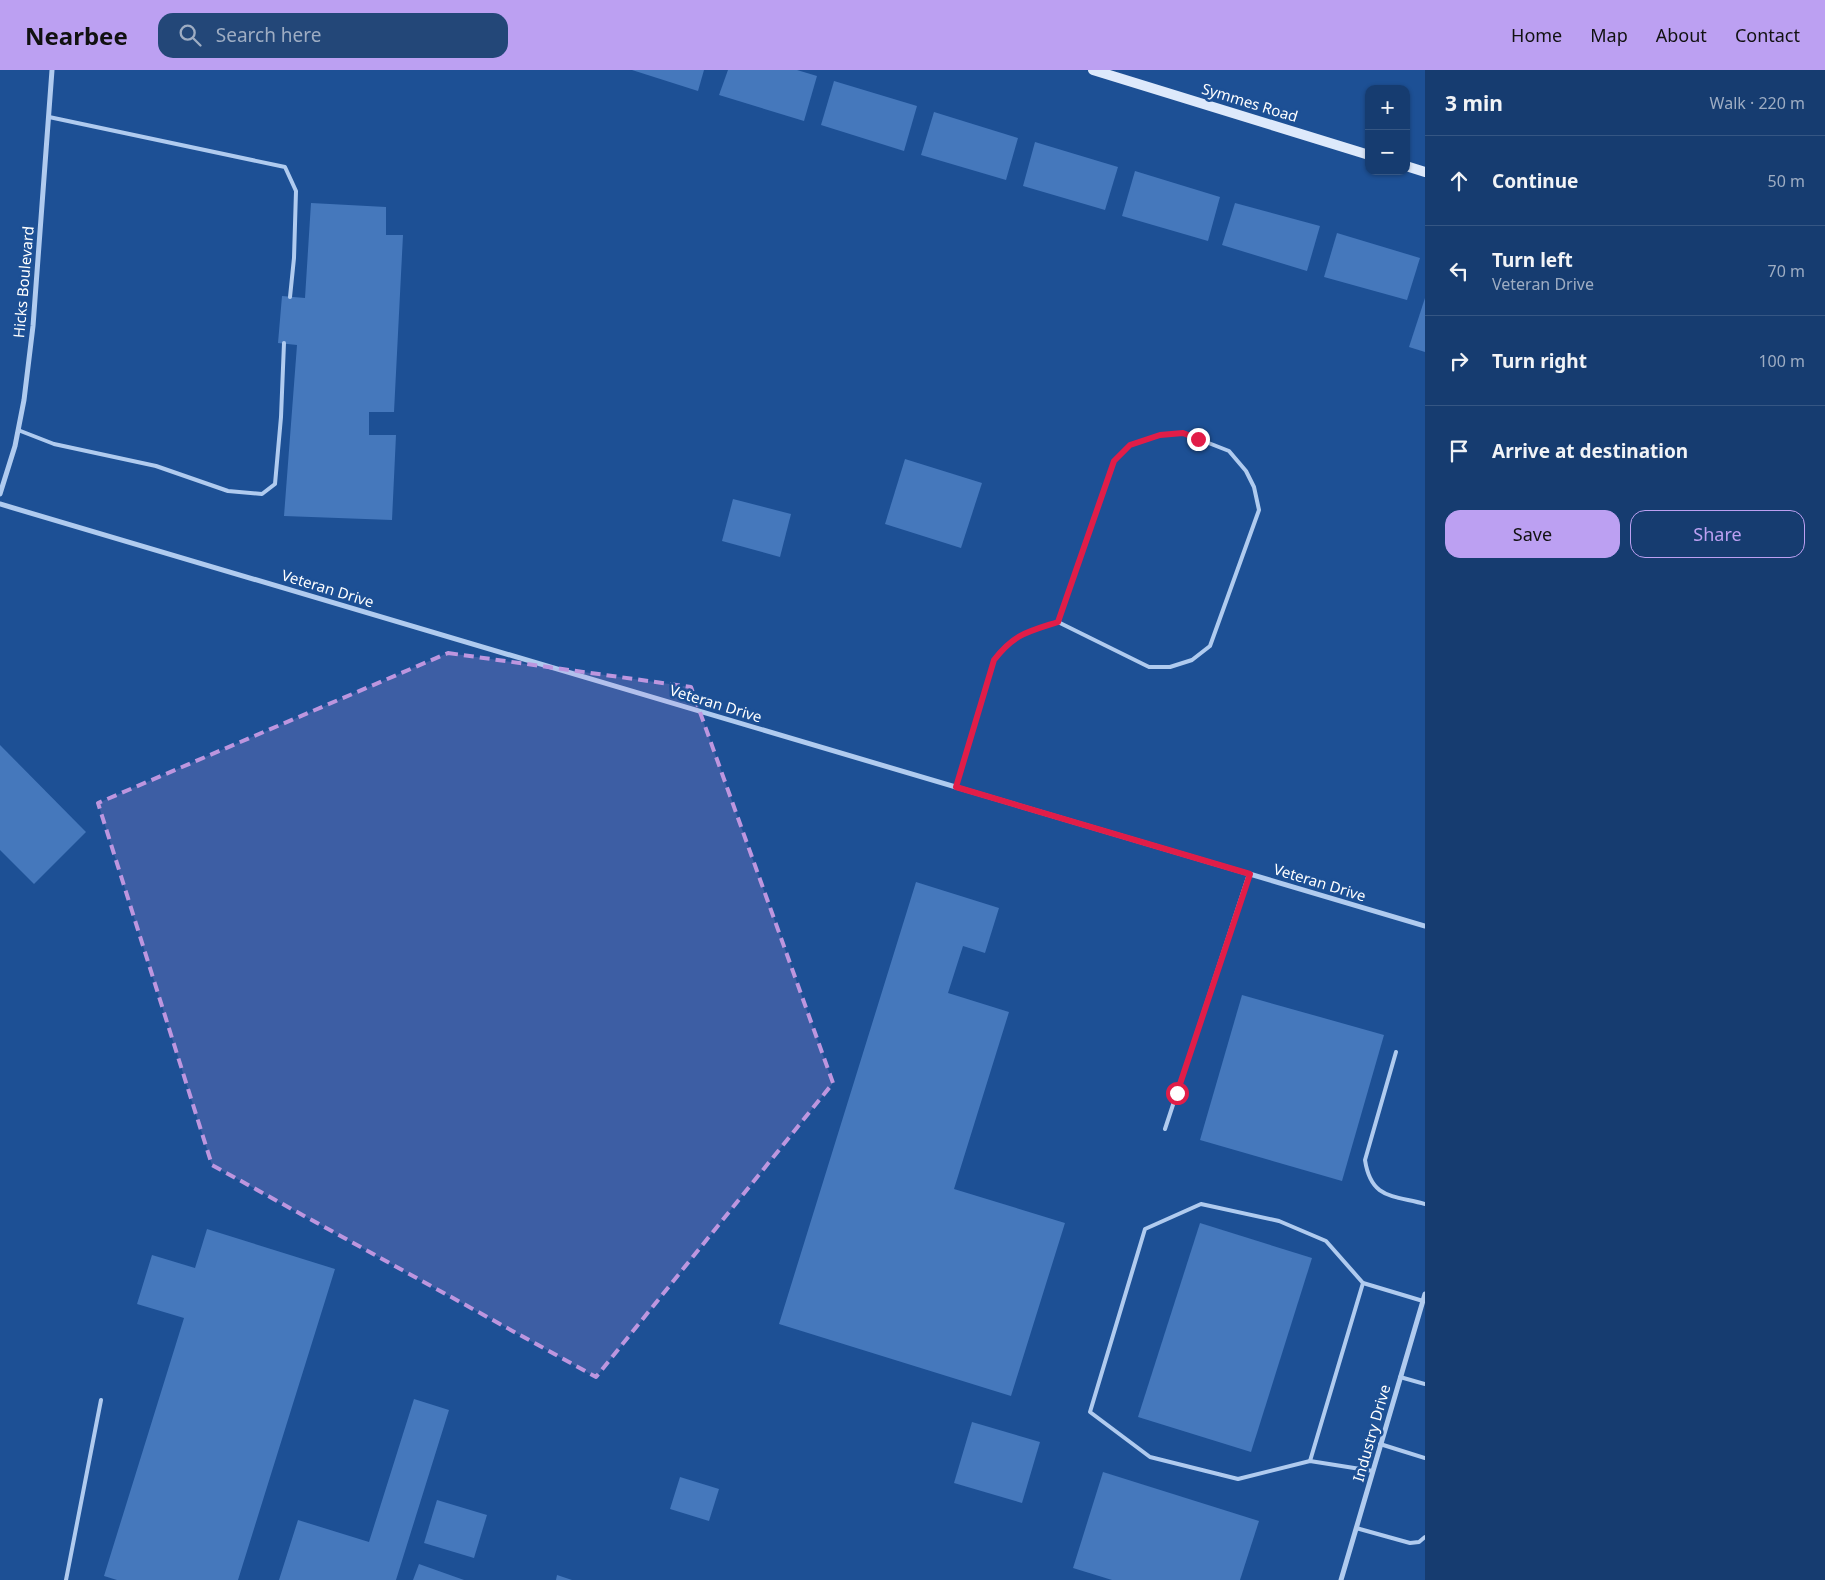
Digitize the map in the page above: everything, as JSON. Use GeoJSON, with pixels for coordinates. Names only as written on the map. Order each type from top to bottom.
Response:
{"type":"FeatureCollection","features":[{"type":"Feature","properties":{"kind":"main road","name":"Symmes Road"},"geometry":{"type":"LineString","coordinates":[[1093,70],[1365,154]]}},
{"type":"Feature","properties":{"kind":"main road"},"geometry":{"type":"LineString","coordinates":[[1410,167],[1425,172]]}},
{"type":"Feature","properties":{"kind":"street","name":"Hicks Boulevard"},"geometry":{"type":"LineString","coordinates":[[0,494],[18,430],[33,326],[52,70]]}},
{"type":"Feature","properties":{"kind":"street","name":"Veteran Drive"},"geometry":{"type":"LineString","coordinates":[[0,504],[1425,926]]}},
{"type":"Feature","properties":{"kind":"street","name":"Industry Drive"},"geometry":{"type":"LineString","coordinates":[[1341,1580],[1425,1294]]}},
{"type":"Feature","properties":{"kind":"lane"},"geometry":{"type":"LineString","coordinates":[[49,117],[285,167],[296,191],[294,258],[290,297]]}},
{"type":"Feature","properties":{"kind":"lane"},"geometry":{"type":"LineString","coordinates":[[18,430],[54,444],[156,466],[228,492],[262,494],[275,484],[281,417],[284,343]]}},
{"type":"Feature","properties":{"kind":"lane"},"geometry":{"type":"LineString","coordinates":[[956,787],[994,660],[1007,643],[1024,633],[1058,622],[1149,667],[1170,667],[1192,660],[1210,646],[1259,510],[1254,487],[1246,471],[1229,451],[1183,433],[1160,435],[1130,445],[1114,461],[1058,622]]}},
{"type":"Feature","properties":{"kind":"lane"},"geometry":{"type":"LineString","coordinates":[[1165,1129],[1250,874]]}},
{"type":"Feature","properties":{"kind":"lane"},"geometry":{"type":"LineString","coordinates":[[1396,1052],[1365,1160],[1367,1178],[1379,1192],[1425,1204]]}},
{"type":"Feature","properties":{"kind":"lane"},"geometry":{"type":"LineString","coordinates":[[1372,1471],[1310,1461],[1238,1479],[1150,1457],[1090,1412],[1145,1229],[1201,1204],[1279,1221],[1326,1241],[1363,1283],[1423,1301]]}},
{"type":"Feature","properties":{"kind":"lane"},"geometry":{"type":"LineString","coordinates":[[1310,1461],[1363,1283]]}},
{"type":"Feature","properties":{"kind":"lane"},"geometry":{"type":"LineString","coordinates":[[1400,1377],[1425,1384]]}},
{"type":"Feature","properties":{"kind":"lane"},"geometry":{"type":"LineString","coordinates":[[66,1580],[101,1400]]}},
{"type":"Feature","properties":{"kind":"lane"},"geometry":{"type":"LineString","coordinates":[[1380,1444],[1425,1458]]}},
{"type":"Feature","properties":{"kind":"lane"},"geometry":{"type":"LineString","coordinates":[[1356,1528],[1410,1543],[1419,1542],[1425,1537]]}},
{"type":"Feature","properties":{"kind":"highlighted area"},"geometry":{"type":"Polygon","coordinates":[[[448,653],[691,687],[833,1083],[596,1377],[212,1165],[98,803],[448,653]]]}},
{"type":"Feature","properties":{"kind":"building"},"geometry":{"type":"Polygon","coordinates":[[[632,70],[704,70],[698,91],[632,70]]]}},
{"type":"Feature","properties":{"kind":"building"},"geometry":{"type":"Polygon","coordinates":[[[728,70],[797,70],[817,76],[804,121],[719,95],[728,70]]]}},
{"type":"Feature","properties":{"kind":"building"},"geometry":{"type":"Polygon","coordinates":[[[834,81],[917,106],[904,151],[821,125],[834,81]]]}},
{"type":"Feature","properties":{"kind":"building"},"geometry":{"type":"Polygon","coordinates":[[[934,112],[1018,138],[1006,180],[921,155],[934,112]]]}},
{"type":"Feature","properties":{"kind":"building"},"geometry":{"type":"Polygon","coordinates":[[[1035,142],[1118,167],[1105,210],[1023,186],[1035,142]]]}},
{"type":"Feature","properties":{"kind":"building"},"geometry":{"type":"Polygon","coordinates":[[[1135,171],[1220,197],[1208,241],[1122,216],[1135,171]]]}},
{"type":"Feature","properties":{"kind":"building"},"geometry":{"type":"Polygon","coordinates":[[[311,203],[386,207],[386,235],[403,235],[394,412],[369,412],[369,435],[396,435],[392,520],[284,516],[297,345],[278,343],[282,296],[305,298],[311,203]]]}},
{"type":"Feature","properties":{"kind":"building"},"geometry":{"type":"Polygon","coordinates":[[[1235,203],[1320,226],[1307,271],[1222,245],[1235,203]]]}},
{"type":"Feature","properties":{"kind":"building"},"geometry":{"type":"Polygon","coordinates":[[[1337,233],[1420,258],[1407,300],[1324,277],[1337,233]]]}},
{"type":"Feature","properties":{"kind":"building"},"geometry":{"type":"Polygon","coordinates":[[[1425,298],[1425,352],[1409,347],[1425,298]]]}},
{"type":"Feature","properties":{"kind":"building"},"geometry":{"type":"Polygon","coordinates":[[[905,459],[982,483],[961,548],[885,524],[905,459]]]}},
{"type":"Feature","properties":{"kind":"building"},"geometry":{"type":"Polygon","coordinates":[[[733,499],[791,514],[780,557],[722,541],[733,499]]]}},
{"type":"Feature","properties":{"kind":"building"},"geometry":{"type":"Polygon","coordinates":[[[0,745],[86,832],[34,884],[0,850],[0,745]]]}},
{"type":"Feature","properties":{"kind":"building"},"geometry":{"type":"Polygon","coordinates":[[[916,882],[999,908],[985,953],[963,946],[948,993],[1009,1012],[954,1189],[1065,1223],[1011,1396],[779,1324],[916,882]]]}},
{"type":"Feature","properties":{"kind":"building"},"geometry":{"type":"Polygon","coordinates":[[[1242,995],[1384,1035],[1342,1181],[1200,1140],[1242,995]]]}},
{"type":"Feature","properties":{"kind":"building"},"geometry":{"type":"Polygon","coordinates":[[[1200,1223],[1312,1258],[1251,1452],[1138,1417],[1200,1223]]]}},
{"type":"Feature","properties":{"kind":"building"},"geometry":{"type":"Polygon","coordinates":[[[207,1229],[335,1269],[238,1580],[117,1580],[104,1576],[184,1318],[137,1304],[152,1255],[195,1268],[207,1229]]]}},
{"type":"Feature","properties":{"kind":"building"},"geometry":{"type":"Polygon","coordinates":[[[414,1399],[449,1410],[396,1580],[279,1580],[298,1520],[369,1542],[414,1399]]]}},
{"type":"Feature","properties":{"kind":"building"},"geometry":{"type":"Polygon","coordinates":[[[972,1422],[1040,1442],[1022,1503],[954,1483],[972,1422]]]}},
{"type":"Feature","properties":{"kind":"building"},"geometry":{"type":"Polygon","coordinates":[[[1103,1472],[1259,1521],[1240,1580],[1112,1580],[1073,1568],[1103,1472]]]}},
{"type":"Feature","properties":{"kind":"building"},"geometry":{"type":"Polygon","coordinates":[[[680,1477],[719,1489],[709,1521],[670,1509],[680,1477]]]}},
{"type":"Feature","properties":{"kind":"building"},"geometry":{"type":"Polygon","coordinates":[[[437,1500],[487,1515],[474,1558],[424,1543],[437,1500]]]}},
{"type":"Feature","properties":{"kind":"building"},"geometry":{"type":"Polygon","coordinates":[[[419,1564],[464,1580],[413,1580],[419,1564]]]}},
{"type":"Feature","properties":{"kind":"building"},"geometry":{"type":"Polygon","coordinates":[[[557,1575],[572,1580],[556,1580],[557,1575]]]}},
{"type":"Feature","properties":{"kind":"route"},"geometry":{"type":"LineString","coordinates":[[1177,1093],[1250,874],[956,787],[994,660],[1007,643],[1024,633],[1058,622],[1114,461],[1130,445],[1160,435],[1183,433],[1198,439]]}}]}
